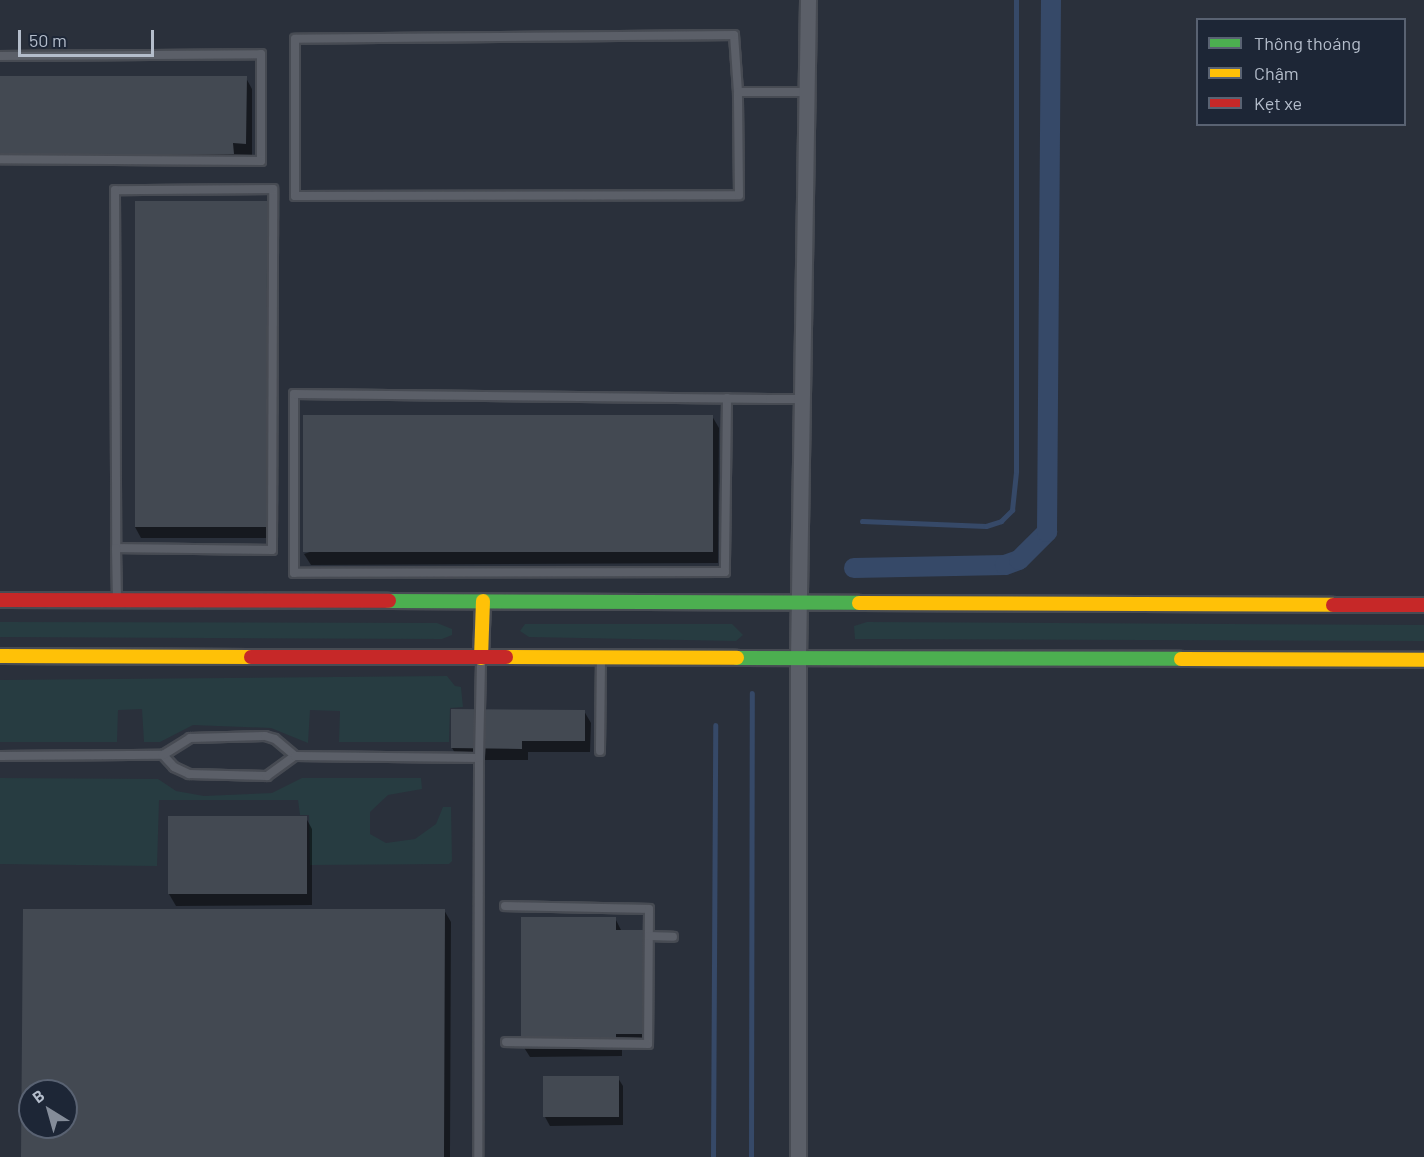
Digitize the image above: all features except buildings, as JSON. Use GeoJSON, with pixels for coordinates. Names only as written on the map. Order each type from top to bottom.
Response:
{"type":"FeatureCollection","features":[{"type":"Feature","properties":{"kind":"street"},"geometry":{"type":"LineString","coordinates":[[798,1157],[798,659],[808,0]]}},
{"type":"Feature","properties":{"kind":"street"},"geometry":{"type":"LineString","coordinates":[[0,600],[800,601],[1424,605]]}},
{"type":"Feature","properties":{"kind":"street"},"geometry":{"type":"LineString","coordinates":[[481,658],[483,601]]}},
{"type":"Feature","properties":{"kind":"street"},"geometry":{"type":"LineString","coordinates":[[0,657],[1424,660]]}},
{"type":"Feature","properties":{"kind":"lane"},"geometry":{"type":"LineString","coordinates":[[734,35],[738,92],[740,195],[295,196],[294,39],[734,35]]}},
{"type":"Feature","properties":{"kind":"lane"},"geometry":{"type":"LineString","coordinates":[[0,56],[261,54],[261,161],[0,159]]}},
{"type":"Feature","properties":{"kind":"lane"},"geometry":{"type":"LineString","coordinates":[[738,92],[807,92]]}},
{"type":"Feature","properties":{"kind":"lane"},"geometry":{"type":"LineString","coordinates":[[116,548],[272,550],[273,189],[115,190],[116,548],[117,600]]}},
{"type":"Feature","properties":{"kind":"lane"},"geometry":{"type":"LineString","coordinates":[[727,398],[725,572],[294,573],[294,394],[727,398],[802,399]]}},
{"type":"Feature","properties":{"kind":"lane"},"geometry":{"type":"LineString","coordinates":[[478,1157],[481,658]]}},
{"type":"Feature","properties":{"kind":"lane"},"geometry":{"type":"LineString","coordinates":[[600,751],[601,658]]}},
{"type":"Feature","properties":{"kind":"lane"},"geometry":{"type":"LineString","coordinates":[[0,756],[164,755],[190,738],[265,736],[275,739],[295,756]]}},
{"type":"Feature","properties":{"kind":"lane"},"geometry":{"type":"LineString","coordinates":[[164,755],[174,767],[189,774],[267,776],[295,756],[479,758]]}},
{"type":"Feature","properties":{"kind":"lane"},"geometry":{"type":"LineString","coordinates":[[505,906],[649,909],[648,1044],[506,1042]]}},
{"type":"Feature","properties":{"kind":"lane"},"geometry":{"type":"LineString","coordinates":[[649,936],[673,937]]}},
{"type":"Feature","properties":{"kind":"green space"},"geometry":{"type":"Polygon","coordinates":[[[0,622],[437,623],[452,629],[452,635],[442,639],[0,637],[0,622]]]}},
{"type":"Feature","properties":{"kind":"green space"},"geometry":{"type":"Polygon","coordinates":[[[867,622],[1424,625],[1424,641],[855,639],[854,626],[867,622]]]}},
{"type":"Feature","properties":{"kind":"green space"},"geometry":{"type":"Polygon","coordinates":[[[525,624],[732,624],[743,635],[736,641],[529,637],[520,631],[525,624]]]}},
{"type":"Feature","properties":{"kind":"green space"},"geometry":{"type":"Polygon","coordinates":[[[447,676],[455,686],[461,687],[463,707],[450,708],[449,742],[339,742],[340,711],[310,710],[308,743],[271,728],[193,725],[160,742],[144,742],[142,709],[118,710],[117,742],[0,742],[0,680],[447,676]]]}},
{"type":"Feature","properties":{"kind":"green space"},"geometry":{"type":"Polygon","coordinates":[[[0,778],[158,779],[176,791],[204,796],[272,793],[302,778],[421,778],[422,789],[388,795],[370,812],[370,834],[386,843],[415,839],[436,824],[443,807],[451,807],[452,861],[449,864],[310,865],[309,815],[300,815],[298,800],[159,800],[157,866],[0,864],[0,778]]]}},
{"type":"Feature","properties":{"kind":"waterway"},"geometry":{"type":"LineString","coordinates":[[862,521],[986,526],[1001,521],[1012,510],[1016,471],[1016,0]]}},
{"type":"Feature","properties":{"kind":"waterway"},"geometry":{"type":"LineString","coordinates":[[854,568],[1005,565],[1019,560],[1047,532],[1051,0]]}},
{"type":"Feature","properties":{"kind":"waterway"},"geometry":{"type":"LineString","coordinates":[[751,1157],[752,693]]}},
{"type":"Feature","properties":{"kind":"waterway"},"geometry":{"type":"LineString","coordinates":[[713,1157],[715,725]]}},
{"type":"Feature","properties":{"kind":"traffic: fast"},"geometry":{"type":"LineString","coordinates":[[389,601],[859,603]]}},
{"type":"Feature","properties":{"kind":"traffic: fast"},"geometry":{"type":"LineString","coordinates":[[737,658],[1181,659]]}},
{"type":"Feature","properties":{"kind":"traffic: slow"},"geometry":{"type":"LineString","coordinates":[[481,658],[483,601]]}},
{"type":"Feature","properties":{"kind":"traffic: slow"},"geometry":{"type":"LineString","coordinates":[[859,603],[1333,605]]}},
{"type":"Feature","properties":{"kind":"traffic: slow"},"geometry":{"type":"LineString","coordinates":[[0,656],[251,657]]}},
{"type":"Feature","properties":{"kind":"traffic: slow"},"geometry":{"type":"LineString","coordinates":[[506,657],[737,658]]}},
{"type":"Feature","properties":{"kind":"traffic: slow"},"geometry":{"type":"LineString","coordinates":[[1181,659],[1424,660]]}},
{"type":"Feature","properties":{"kind":"traffic: jam"},"geometry":{"type":"LineString","coordinates":[[0,600],[389,601]]}},
{"type":"Feature","properties":{"kind":"traffic: jam"},"geometry":{"type":"LineString","coordinates":[[1333,605],[1424,605]]}},
{"type":"Feature","properties":{"kind":"traffic: jam"},"geometry":{"type":"LineString","coordinates":[[251,657],[506,657]]}}]}
